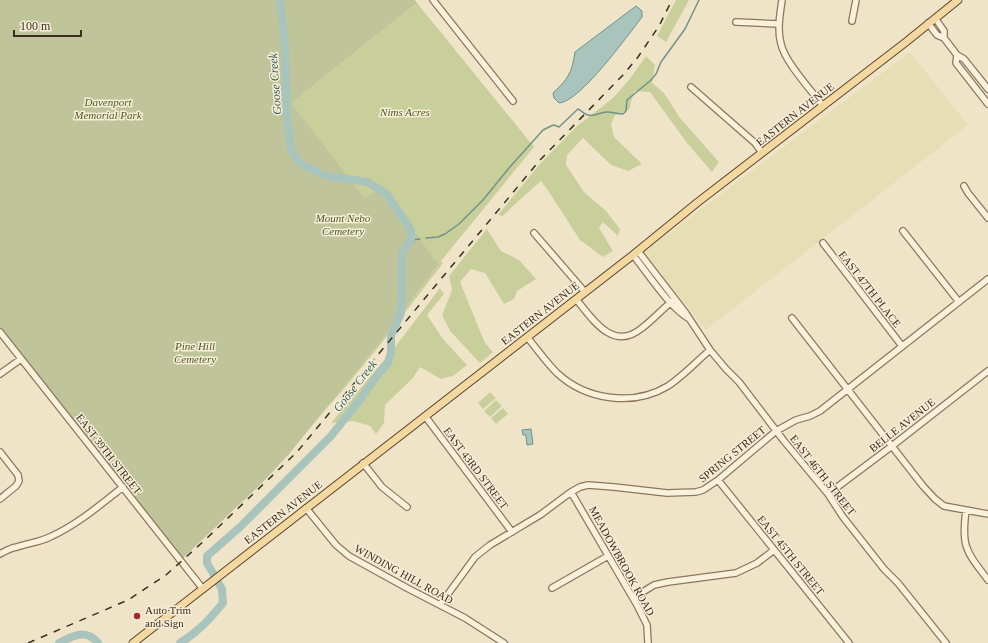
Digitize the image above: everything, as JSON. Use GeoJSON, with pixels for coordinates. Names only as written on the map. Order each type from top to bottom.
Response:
{"type":"FeatureCollection","features":[{"type":"Feature","properties":{"kind":"main road","name":"EASTERN AVENUE"},"geometry":{"type":"LineString","coordinates":[[133,643],[958,0]]}},
{"type":"Feature","properties":{"kind":"street"},"geometry":{"type":"LineString","coordinates":[[433,0],[513,101]]}},
{"type":"Feature","properties":{"kind":"street"},"geometry":{"type":"LineString","coordinates":[[782,0],[778,24],[781,44],[785,55],[823,106]]}},
{"type":"Feature","properties":{"kind":"street"},"geometry":{"type":"LineString","coordinates":[[852,21],[856,0]]}},
{"type":"Feature","properties":{"kind":"street"},"geometry":{"type":"LineString","coordinates":[[935,18],[944,31],[944,38]]}},
{"type":"Feature","properties":{"kind":"street"},"geometry":{"type":"LineString","coordinates":[[736,22],[778,24]]}},
{"type":"Feature","properties":{"kind":"street"},"geometry":{"type":"LineString","coordinates":[[928,23],[937,36],[944,38],[957,55],[964,59],[988,89]]}},
{"type":"Feature","properties":{"kind":"street"},"geometry":{"type":"LineString","coordinates":[[957,55],[956,63],[988,104]]}},
{"type":"Feature","properties":{"kind":"street"},"geometry":{"type":"LineString","coordinates":[[691,87],[755,143],[762,153]]}},
{"type":"Feature","properties":{"kind":"street"},"geometry":{"type":"LineString","coordinates":[[964,186],[988,218]]}},
{"type":"Feature","properties":{"kind":"street"},"geometry":{"type":"LineString","coordinates":[[903,231],[959,302]]}},
{"type":"Feature","properties":{"kind":"street"},"geometry":{"type":"LineString","coordinates":[[534,233],[585,292]]}},
{"type":"Feature","properties":{"kind":"street","name":"EAST 47TH PLACE"},"geometry":{"type":"LineString","coordinates":[[823,243],[902,346]]}},
{"type":"Feature","properties":{"kind":"street","name":"EAST 46TH STREET"},"geometry":{"type":"LineString","coordinates":[[635,253],[673,301],[685,312],[699,331],[710,350],[739,382],[776,431],[828,494],[843,517],[884,569],[898,583],[946,643]]}},
{"type":"Feature","properties":{"kind":"street","name":"SPRING STREET"},"geometry":{"type":"LineString","coordinates":[[440,605],[475,557],[490,545],[540,515],[580,487],[588,486],[667,493],[696,492],[703,490],[718,480],[776,431],[796,420],[815,414],[987,282]]}},
{"type":"Feature","properties":{"kind":"street"},"geometry":{"type":"LineString","coordinates":[[576,299],[594,322],[606,333],[621,336],[633,334],[642,329],[673,301]]}},
{"type":"Feature","properties":{"kind":"street"},"geometry":{"type":"LineString","coordinates":[[792,318],[935,499],[944,506],[988,514]]}},
{"type":"Feature","properties":{"kind":"street","name":"EAST 39TH STREET"},"geometry":{"type":"LineString","coordinates":[[0,332],[203,589]]}},
{"type":"Feature","properties":{"kind":"street"},"geometry":{"type":"LineString","coordinates":[[527,337],[556,372],[578,389],[597,395],[617,398],[637,396],[658,391],[669,385],[710,350]]}},
{"type":"Feature","properties":{"kind":"street"},"geometry":{"type":"LineString","coordinates":[[0,374],[21,359]]}},
{"type":"Feature","properties":{"kind":"street","name":"BELLE AVENUE"},"geometry":{"type":"LineString","coordinates":[[828,494],[988,371]]}},
{"type":"Feature","properties":{"kind":"street","name":"EAST 43RD STREET"},"geometry":{"type":"LineString","coordinates":[[425,416],[512,532]]}},
{"type":"Feature","properties":{"kind":"street"},"geometry":{"type":"LineString","coordinates":[[0,452],[18,475],[19,481],[16,486],[0,499]]}},
{"type":"Feature","properties":{"kind":"street"},"geometry":{"type":"LineString","coordinates":[[364,464],[382,487],[407,508]]}},
{"type":"Feature","properties":{"kind":"street","name":"EAST 45TH STREET"},"geometry":{"type":"LineString","coordinates":[[718,480],[849,643]]}},
{"type":"Feature","properties":{"kind":"street"},"geometry":{"type":"LineString","coordinates":[[0,553],[15,547],[51,537],[78,522],[123,488]]}},
{"type":"Feature","properties":{"kind":"street","name":"MEADOWBROOK ROAD"},"geometry":{"type":"LineString","coordinates":[[571,492],[647,625],[648,643]]}},
{"type":"Feature","properties":{"kind":"street","name":"WINDING HILL ROAD"},"geometry":{"type":"LineString","coordinates":[[306,508],[336,545],[349,556],[465,618],[504,643]]}},
{"type":"Feature","properties":{"kind":"street"},"geometry":{"type":"LineString","coordinates":[[966,510],[964,536],[967,550],[988,580]]}},
{"type":"Feature","properties":{"kind":"street"},"geometry":{"type":"LineString","coordinates":[[632,598],[654,585],[736,573],[757,563],[774,550]]}},
{"type":"Feature","properties":{"kind":"street"},"geometry":{"type":"LineString","coordinates":[[552,588],[608,556]]}},
{"type":"Feature","properties":{"kind":"shaded area"},"geometry":{"type":"Polygon","coordinates":[[[910,52],[968,125],[706,330],[644,252],[910,52]]]}},
{"type":"Feature","properties":{"kind":"green space"},"geometry":{"type":"Polygon","coordinates":[[[0,0],[415,0],[417,3],[291,103],[365,199],[381,187],[438,264],[379,343],[289,454],[263,482],[182,559],[0,327],[0,0]]]}},
{"type":"Feature","properties":{"kind":"green space"},"geometry":{"type":"Polygon","coordinates":[[[267,0],[301,95],[417,3],[534,147],[441,261],[443,263],[377,349],[300,438],[267,0]]]}},
{"type":"Feature","properties":{"kind":"green space"},"geometry":{"type":"Polygon","coordinates":[[[676,0],[689,0],[666,42],[657,36],[676,0]]]}},
{"type":"Feature","properties":{"kind":"green space"},"geometry":{"type":"Polygon","coordinates":[[[646,56],[655,65],[652,83],[664,93],[680,118],[719,162],[712,172],[687,143],[650,92],[634,91],[629,110],[615,115],[611,124],[614,137],[642,164],[628,171],[611,165],[583,138],[567,155],[566,165],[584,192],[606,211],[620,229],[618,236],[603,222],[599,228],[613,251],[603,257],[580,240],[541,181],[503,216],[498,215],[539,165],[577,126],[613,98],[629,80],[646,56]]]}},
{"type":"Feature","properties":{"kind":"green space"},"geometry":{"type":"Polygon","coordinates":[[[487,229],[501,251],[519,260],[536,279],[517,291],[514,299],[504,304],[485,273],[471,269],[460,282],[485,343],[493,352],[480,363],[450,331],[442,315],[452,290],[449,276],[487,229]]]}},
{"type":"Feature","properties":{"kind":"green space"},"geometry":{"type":"Polygon","coordinates":[[[440,288],[444,294],[427,315],[443,339],[467,365],[453,376],[441,379],[420,367],[413,378],[385,405],[384,423],[376,434],[370,426],[353,421],[331,423],[395,347],[440,288]]]}},
{"type":"Feature","properties":{"kind":"green space"},"geometry":{"type":"Polygon","coordinates":[[[490,392],[496,398],[483,409],[478,403],[490,392]]]}},
{"type":"Feature","properties":{"kind":"green space"},"geometry":{"type":"Polygon","coordinates":[[[496,400],[502,406],[490,417],[484,411],[496,400]]]}},
{"type":"Feature","properties":{"kind":"green space"},"geometry":{"type":"Polygon","coordinates":[[[503,408],[508,414],[496,424],[491,418],[503,408]]]}},
{"type":"Feature","properties":{"kind":"water"},"geometry":{"type":"Polygon","coordinates":[[[636,6],[642,11],[642,17],[615,52],[579,92],[568,100],[559,103],[554,98],[553,93],[562,84],[571,71],[575,52],[636,6]]]}},
{"type":"Feature","properties":{"kind":"water"},"geometry":{"type":"Polygon","coordinates":[[[531,429],[533,444],[527,445],[526,435],[523,435],[522,430],[531,429]]]}},
{"type":"Feature","properties":{"kind":"waterway","name":"Goose Creek"},"geometry":{"type":"LineString","coordinates":[[180,643],[203,625],[223,603],[222,589],[207,563],[207,556],[240,527],[331,436],[359,401],[388,363],[391,352],[391,336],[401,313],[402,254],[403,250],[411,240],[411,230],[388,196],[381,190],[367,182],[326,176],[301,164],[291,150],[287,119],[285,46],[280,0]]}},
{"type":"Feature","properties":{"kind":"waterway"},"geometry":{"type":"LineString","coordinates":[[426,238],[438,237],[459,224],[483,200],[543,130],[554,125],[559,127],[578,109],[585,114],[591,115],[607,112],[623,114],[626,111],[627,100],[656,74],[661,62],[685,29],[699,0]]}},
{"type":"Feature","properties":{"kind":"waterway"},"geometry":{"type":"LineString","coordinates":[[411,240],[420,239]]}},
{"type":"Feature","properties":{"kind":"waterway","name":"Goose Creek"},"geometry":{"type":"LineString","coordinates":[[59,643],[79,635],[89,636],[98,643]]}},
{"type":"Feature","properties":{"kind":"railway"},"geometry":{"type":"LineString","coordinates":[[28,643],[128,600],[166,575],[297,452],[540,160],[623,75],[638,57],[659,26],[672,0]]}},
{"type":"Feature","properties":{"kind":"place","name":"Auto Trim and Sign"},"geometry":{"type":"Point","coordinates":[137,616]}},
{"type":"Feature","properties":{"kind":"park label","name":"Davenport Memorial Park"},"geometry":{"type":"Point","coordinates":[108,108]}},
{"type":"Feature","properties":{"kind":"park label","name":"Nims Acres"},"geometry":{"type":"Point","coordinates":[405,112]}},
{"type":"Feature","properties":{"kind":"park label","name":"Mount Nebo Cemetery"},"geometry":{"type":"Point","coordinates":[343,224]}},
{"type":"Feature","properties":{"kind":"park label","name":"Pine Hill Cemetery"},"geometry":{"type":"Point","coordinates":[195,352]}}]}
